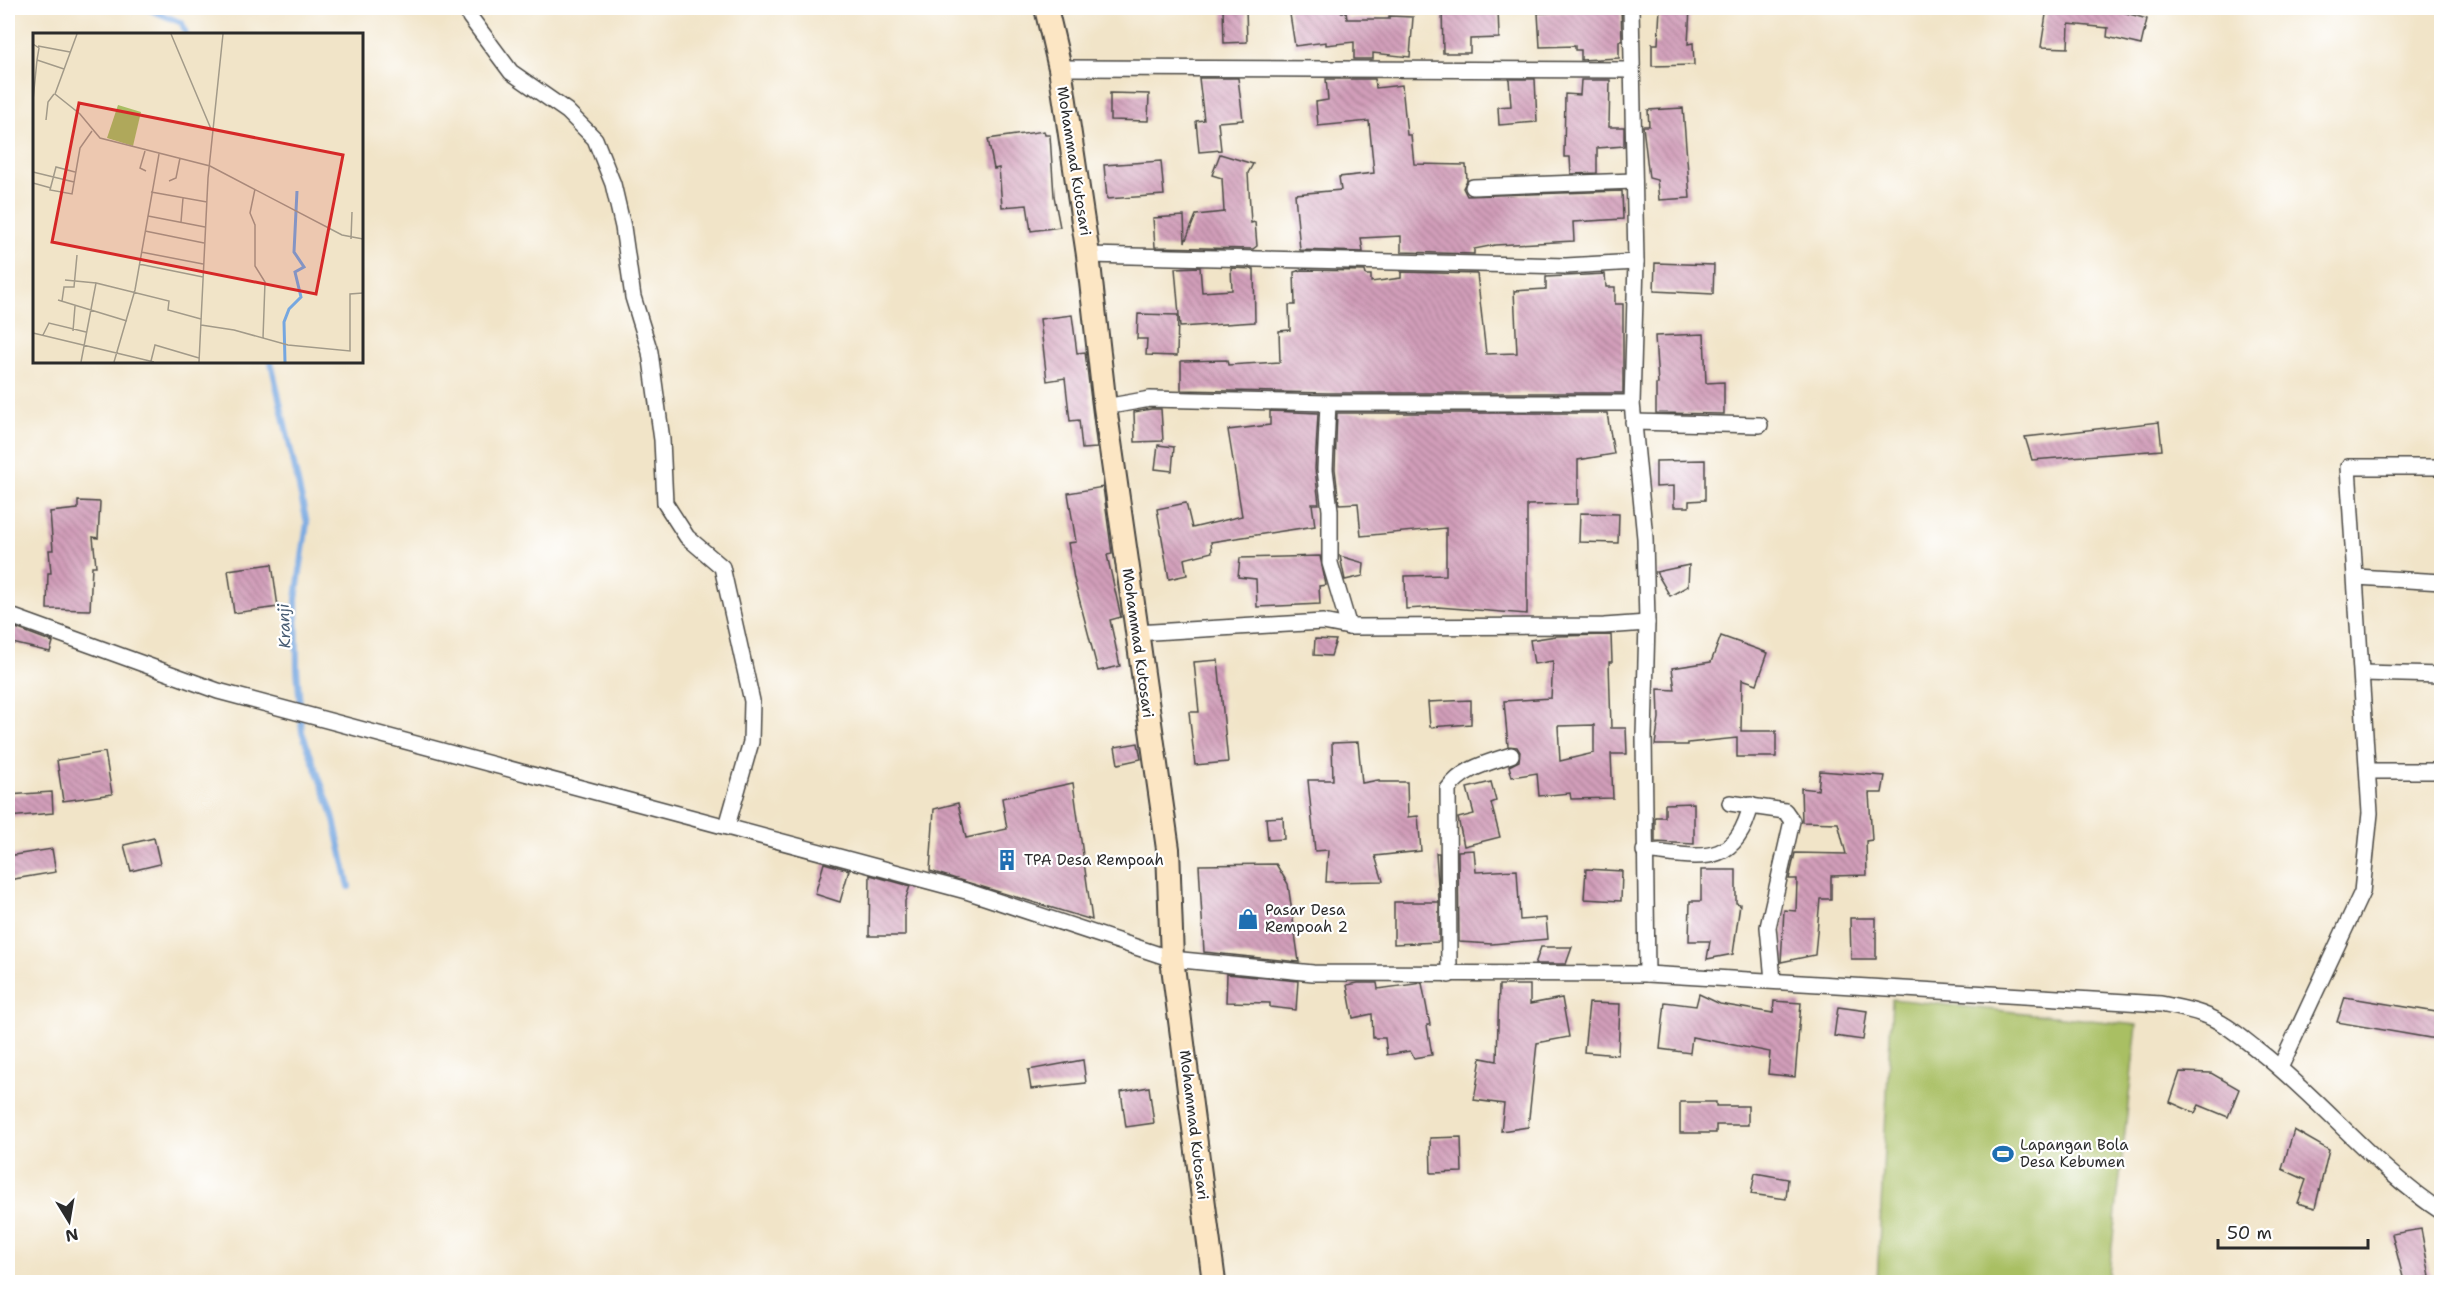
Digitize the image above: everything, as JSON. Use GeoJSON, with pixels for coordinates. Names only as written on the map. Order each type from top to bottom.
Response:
{"type":"FeatureCollection","features":[{"type":"Feature","properties":{"kind":"street"},"geometry":{"type":"LineString","coordinates":[[468,8],[470,17],[511,72],[567,111],[595,139],[613,184],[623,227],[633,297],[650,352],[662,440],[665,503],[687,537],[722,567],[752,701],[751,742],[727,826]]}},
{"type":"Feature","properties":{"kind":"street","name":"Mohammad Kutosari"},"geometry":{"type":"LineString","coordinates":[[1046,8],[1060,68],[1088,255],[1105,407],[1168,849],[1172,959],[1214,1282]]}},
{"type":"Feature","properties":{"kind":"street"},"geometry":{"type":"LineString","coordinates":[[1632,8],[1636,262],[1632,403],[1645,538],[1647,623],[1644,851],[1647,974]]}},
{"type":"Feature","properties":{"kind":"street"},"geometry":{"type":"LineString","coordinates":[[1060,68],[1632,70]]}},
{"type":"Feature","properties":{"kind":"street"},"geometry":{"type":"LineString","coordinates":[[1473,187],[1634,181]]}},
{"type":"Feature","properties":{"kind":"street"},"geometry":{"type":"LineString","coordinates":[[1088,255],[1566,266],[1636,262]]}},
{"type":"Feature","properties":{"kind":"street"},"geometry":{"type":"LineString","coordinates":[[1105,407],[1150,399],[1328,403],[1632,403]]}},
{"type":"Feature","properties":{"kind":"street"},"geometry":{"type":"LineString","coordinates":[[1328,403],[1325,469],[1330,510],[1330,564],[1349,627]]}},
{"type":"Feature","properties":{"kind":"street"},"geometry":{"type":"LineString","coordinates":[[1633,422],[1760,425]]}},
{"type":"Feature","properties":{"kind":"street"},"geometry":{"type":"LineString","coordinates":[[2280,1068],[2362,892],[2370,813],[2348,467],[2442,467]]}},
{"type":"Feature","properties":{"kind":"street"},"geometry":{"type":"LineString","coordinates":[[2356,578],[2442,582]]}},
{"type":"Feature","properties":{"kind":"street"},"geometry":{"type":"LineString","coordinates":[[8,615],[218,691],[966,891],[1172,959],[1314,973],[1647,974],[2162,1004],[2202,1014],[2235,1032],[2280,1068],[2385,1169],[2416,1195],[2442,1212]]}},
{"type":"Feature","properties":{"kind":"street"},"geometry":{"type":"LineString","coordinates":[[1136,633],[1323,622],[1349,627],[1604,626],[1647,623]]}},
{"type":"Feature","properties":{"kind":"street"},"geometry":{"type":"LineString","coordinates":[[2362,673],[2442,675]]}},
{"type":"Feature","properties":{"kind":"street"},"geometry":{"type":"LineString","coordinates":[[1449,975],[1448,789],[1455,778],[1466,771],[1511,754]]}},
{"type":"Feature","properties":{"kind":"street"},"geometry":{"type":"LineString","coordinates":[[2368,771],[2442,771]]}},
{"type":"Feature","properties":{"kind":"street"},"geometry":{"type":"LineString","coordinates":[[1731,803],[1785,811],[1792,821],[1768,927],[1773,980]]}},
{"type":"Feature","properties":{"kind":"street"},"geometry":{"type":"LineString","coordinates":[[1644,851],[1697,856],[1723,853],[1738,838],[1751,806]]}},
{"type":"Feature","properties":{"kind":"green space","name":"Lapangan Bola Desa Kebumen"},"geometry":{"type":"Polygon","coordinates":[[[1892,999],[2137,1025],[2108,1282],[1877,1282],[1892,999]]]}},
{"type":"Feature","properties":{"kind":"building"},"geometry":{"type":"Polygon","coordinates":[[[1223,8],[1246,8],[1247,42],[1224,43],[1223,8]]]}},
{"type":"Feature","properties":{"kind":"building"},"geometry":{"type":"Polygon","coordinates":[[[1289,8],[1340,8],[1341,12],[1346,12],[1347,19],[1413,17],[1410,57],[1373,53],[1373,59],[1354,59],[1354,42],[1326,45],[1326,42],[1295,46],[1289,8]]]}},
{"type":"Feature","properties":{"kind":"building"},"geometry":{"type":"Polygon","coordinates":[[[1442,8],[1498,8],[1499,38],[1470,39],[1470,53],[1443,53],[1442,8]]]}},
{"type":"Feature","properties":{"kind":"building"},"geometry":{"type":"Polygon","coordinates":[[[1578,8],[1621,8],[1622,41],[1619,41],[1619,58],[1581,60],[1581,50],[1575,50],[1575,46],[1540,47],[1538,13],[1578,11],[1578,8]]]}},
{"type":"Feature","properties":{"kind":"building"},"geometry":{"type":"Polygon","coordinates":[[[1660,8],[1690,8],[1688,44],[1693,43],[1694,65],[1652,66],[1652,44],[1658,44],[1660,8]]]}},
{"type":"Feature","properties":{"kind":"building"},"geometry":{"type":"Polygon","coordinates":[[[2047,8],[2109,8],[2147,19],[2141,45],[2107,37],[2108,28],[2069,24],[2068,48],[2041,47],[2047,8]]]}},
{"type":"Feature","properties":{"kind":"building"},"geometry":{"type":"Polygon","coordinates":[[[1199,78],[1238,78],[1243,120],[1218,122],[1221,150],[1199,152],[1196,121],[1204,120],[1199,78]]]}},
{"type":"Feature","properties":{"kind":"building"},"geometry":{"type":"Polygon","coordinates":[[[1326,79],[1375,79],[1376,88],[1402,85],[1407,135],[1411,135],[1414,164],[1466,165],[1467,180],[1463,188],[1467,196],[1622,191],[1623,219],[1573,222],[1574,241],[1495,245],[1474,249],[1474,254],[1401,252],[1401,236],[1361,238],[1363,252],[1300,250],[1295,194],[1341,190],[1339,177],[1374,173],[1369,121],[1318,126],[1316,102],[1328,100],[1326,79]]]}},
{"type":"Feature","properties":{"kind":"building"},"geometry":{"type":"Polygon","coordinates":[[[1509,79],[1535,79],[1537,122],[1499,125],[1498,107],[1511,106],[1509,79]]]}},
{"type":"Feature","properties":{"kind":"building"},"geometry":{"type":"Polygon","coordinates":[[[1581,80],[1610,80],[1609,127],[1624,127],[1624,146],[1597,148],[1597,173],[1571,174],[1570,157],[1564,157],[1565,94],[1580,95],[1581,80]]]}},
{"type":"Feature","properties":{"kind":"building"},"geometry":{"type":"Polygon","coordinates":[[[1110,93],[1149,94],[1148,121],[1110,120],[1110,93]]]}},
{"type":"Feature","properties":{"kind":"building"},"geometry":{"type":"Polygon","coordinates":[[[1683,108],[1690,198],[1659,200],[1657,180],[1649,178],[1643,126],[1649,126],[1648,110],[1683,108]]]}},
{"type":"Feature","properties":{"kind":"building"},"geometry":{"type":"Polygon","coordinates":[[[1044,131],[1045,135],[1050,135],[1054,196],[1060,227],[1031,231],[1027,205],[1002,207],[999,168],[994,169],[988,139],[1044,131]]]}},
{"type":"Feature","properties":{"kind":"building"},"geometry":{"type":"Polygon","coordinates":[[[1220,154],[1253,164],[1248,173],[1251,223],[1255,222],[1257,246],[1253,249],[1155,247],[1153,218],[1184,216],[1185,242],[1196,215],[1224,212],[1222,178],[1212,175],[1220,154]]]}},
{"type":"Feature","properties":{"kind":"building"},"geometry":{"type":"Polygon","coordinates":[[[1161,161],[1164,195],[1107,199],[1104,165],[1161,161]]]}},
{"type":"Feature","properties":{"kind":"building"},"geometry":{"type":"Polygon","coordinates":[[[1655,263],[1714,265],[1713,294],[1654,291],[1655,263]]]}},
{"type":"Feature","properties":{"kind":"building"},"geometry":{"type":"Polygon","coordinates":[[[1200,267],[1202,292],[1232,290],[1231,268],[1254,269],[1255,322],[1180,327],[1175,268],[1200,267]]]}},
{"type":"Feature","properties":{"kind":"building"},"geometry":{"type":"Polygon","coordinates":[[[1301,270],[1365,271],[1366,275],[1371,275],[1371,282],[1401,278],[1401,272],[1477,274],[1486,354],[1517,353],[1514,291],[1546,289],[1546,277],[1605,274],[1606,287],[1615,287],[1615,304],[1623,304],[1623,393],[1328,393],[1181,390],[1181,361],[1227,360],[1228,365],[1280,362],[1279,331],[1290,330],[1289,305],[1295,305],[1294,272],[1301,270]]]}},
{"type":"Feature","properties":{"kind":"building"},"geometry":{"type":"Polygon","coordinates":[[[1138,314],[1178,315],[1177,356],[1146,355],[1147,339],[1137,339],[1138,314]]]}},
{"type":"Feature","properties":{"kind":"building"},"geometry":{"type":"Polygon","coordinates":[[[1072,315],[1077,353],[1085,352],[1097,448],[1082,449],[1079,420],[1070,421],[1065,378],[1047,381],[1040,319],[1072,315]]]}},
{"type":"Feature","properties":{"kind":"building"},"geometry":{"type":"Polygon","coordinates":[[[1704,334],[1706,383],[1724,382],[1724,414],[1656,413],[1656,384],[1658,384],[1655,336],[1704,334]]]}},
{"type":"Feature","properties":{"kind":"building"},"geometry":{"type":"Polygon","coordinates":[[[1161,409],[1163,441],[1135,442],[1134,412],[1161,409]]]}},
{"type":"Feature","properties":{"kind":"building"},"geometry":{"type":"Polygon","coordinates":[[[1270,411],[1318,413],[1315,469],[1319,504],[1312,504],[1315,526],[1211,542],[1212,552],[1184,559],[1187,575],[1169,579],[1157,509],[1186,503],[1192,528],[1242,516],[1228,430],[1270,425],[1270,411]]]}},
{"type":"Feature","properties":{"kind":"building"},"geometry":{"type":"Polygon","coordinates":[[[1337,413],[1607,413],[1614,454],[1578,460],[1578,504],[1527,505],[1527,614],[1438,607],[1406,609],[1405,576],[1446,575],[1446,528],[1361,536],[1358,503],[1339,504],[1335,469],[1337,413]]]}},
{"type":"Feature","properties":{"kind":"building"},"geometry":{"type":"Polygon","coordinates":[[[2159,422],[2162,450],[2032,460],[2025,437],[2159,422]]]}},
{"type":"Feature","properties":{"kind":"building"},"geometry":{"type":"Polygon","coordinates":[[[1158,445],[1174,447],[1172,471],[1155,469],[1158,445]]]}},
{"type":"Feature","properties":{"kind":"building"},"geometry":{"type":"Polygon","coordinates":[[[1705,460],[1705,500],[1689,501],[1689,507],[1674,507],[1674,486],[1656,487],[1656,461],[1705,460]]]}},
{"type":"Feature","properties":{"kind":"building"},"geometry":{"type":"Polygon","coordinates":[[[1103,487],[1112,554],[1107,555],[1121,617],[1110,620],[1120,666],[1098,671],[1074,579],[1068,543],[1076,542],[1068,493],[1103,487]]]}},
{"type":"Feature","properties":{"kind":"building"},"geometry":{"type":"Polygon","coordinates":[[[78,501],[100,502],[98,538],[93,537],[96,566],[92,566],[90,610],[47,609],[48,573],[51,573],[49,550],[53,550],[50,512],[78,509],[78,501]]]}},
{"type":"Feature","properties":{"kind":"building"},"geometry":{"type":"Polygon","coordinates":[[[1580,513],[1619,514],[1618,543],[1579,542],[1580,513]]]}},
{"type":"Feature","properties":{"kind":"building"},"geometry":{"type":"Polygon","coordinates":[[[1320,556],[1326,585],[1319,586],[1320,604],[1257,607],[1256,579],[1238,577],[1240,558],[1320,556]]]}},
{"type":"Feature","properties":{"kind":"building"},"geometry":{"type":"Polygon","coordinates":[[[1340,556],[1364,563],[1363,576],[1345,580],[1340,556]]]}},
{"type":"Feature","properties":{"kind":"building"},"geometry":{"type":"Polygon","coordinates":[[[272,564],[278,607],[234,613],[228,570],[272,564]]]}},
{"type":"Feature","properties":{"kind":"building"},"geometry":{"type":"Polygon","coordinates":[[[1689,565],[1688,586],[1670,596],[1656,572],[1689,565]]]}},
{"type":"Feature","properties":{"kind":"building"},"geometry":{"type":"Polygon","coordinates":[[[8,625],[53,642],[50,652],[8,642],[8,625]]]}},
{"type":"Feature","properties":{"kind":"building"},"geometry":{"type":"Polygon","coordinates":[[[1611,635],[1612,662],[1609,662],[1611,728],[1626,728],[1627,754],[1611,754],[1613,798],[1571,799],[1570,793],[1539,796],[1537,773],[1512,777],[1509,766],[1519,761],[1520,752],[1517,747],[1508,746],[1504,701],[1551,698],[1553,661],[1534,664],[1530,640],[1556,636],[1611,635]],[[1594,725],[1558,726],[1560,761],[1594,753],[1594,725]]]}},
{"type":"Feature","properties":{"kind":"building"},"geometry":{"type":"Polygon","coordinates":[[[1721,636],[1768,653],[1757,684],[1742,679],[1741,731],[1776,731],[1776,757],[1737,757],[1737,738],[1688,743],[1688,745],[1655,745],[1659,718],[1658,689],[1675,690],[1672,668],[1711,662],[1721,636]]]}},
{"type":"Feature","properties":{"kind":"building"},"geometry":{"type":"Polygon","coordinates":[[[1315,639],[1336,640],[1331,656],[1314,655],[1315,639]]]}},
{"type":"Feature","properties":{"kind":"building"},"geometry":{"type":"Polygon","coordinates":[[[1218,660],[1228,762],[1195,765],[1189,712],[1199,712],[1194,662],[1218,660]]]}},
{"type":"Feature","properties":{"kind":"building"},"geometry":{"type":"Polygon","coordinates":[[[1471,700],[1471,724],[1430,727],[1428,702],[1471,700]]]}},
{"type":"Feature","properties":{"kind":"building"},"geometry":{"type":"Polygon","coordinates":[[[1358,742],[1362,783],[1379,780],[1379,782],[1407,782],[1408,817],[1418,816],[1421,851],[1375,856],[1383,881],[1326,882],[1328,850],[1315,851],[1308,780],[1333,780],[1332,743],[1358,742]]]}},
{"type":"Feature","properties":{"kind":"building"},"geometry":{"type":"Polygon","coordinates":[[[1138,743],[1141,759],[1118,764],[1115,747],[1138,743]]]}},
{"type":"Feature","properties":{"kind":"building"},"geometry":{"type":"Polygon","coordinates":[[[105,752],[112,794],[63,801],[57,760],[105,752]]]}},
{"type":"Feature","properties":{"kind":"building"},"geometry":{"type":"Polygon","coordinates":[[[1820,771],[1885,776],[1882,793],[1869,793],[1872,840],[1866,841],[1867,875],[1831,876],[1831,899],[1820,899],[1815,955],[1781,962],[1784,910],[1796,911],[1797,879],[1789,879],[1795,853],[1846,854],[1838,823],[1802,822],[1801,788],[1818,790],[1820,771]]]}},
{"type":"Feature","properties":{"kind":"building"},"geometry":{"type":"Polygon","coordinates":[[[1491,782],[1496,801],[1491,803],[1500,837],[1464,846],[1458,818],[1474,814],[1467,788],[1491,782]]]}},
{"type":"Feature","properties":{"kind":"building","name":"TPA Desa Rempoah"},"geometry":{"type":"Polygon","coordinates":[[[1073,783],[1092,920],[930,871],[934,809],[958,803],[966,838],[1007,829],[1002,798],[1073,783]]]}},
{"type":"Feature","properties":{"kind":"building"},"geometry":{"type":"Polygon","coordinates":[[[52,792],[53,813],[8,817],[8,795],[52,792]]]}},
{"type":"Feature","properties":{"kind":"building"},"geometry":{"type":"Polygon","coordinates":[[[1694,803],[1694,844],[1655,842],[1655,817],[1665,817],[1665,804],[1694,803]]]}},
{"type":"Feature","properties":{"kind":"building"},"geometry":{"type":"Polygon","coordinates":[[[1283,817],[1284,839],[1268,840],[1266,818],[1283,817]]]}},
{"type":"Feature","properties":{"kind":"building"},"geometry":{"type":"Polygon","coordinates":[[[154,838],[160,864],[131,871],[124,845],[154,838]]]}},
{"type":"Feature","properties":{"kind":"building"},"geometry":{"type":"Polygon","coordinates":[[[52,849],[56,872],[8,880],[8,856],[52,849]]]}},
{"type":"Feature","properties":{"kind":"building"},"geometry":{"type":"Polygon","coordinates":[[[1474,850],[1476,872],[1517,870],[1520,920],[1546,918],[1548,939],[1492,944],[1459,942],[1458,851],[1474,850]]]}},
{"type":"Feature","properties":{"kind":"building"},"geometry":{"type":"Polygon","coordinates":[[[1436,853],[1439,853],[1439,902],[1436,853]]]}},
{"type":"Feature","properties":{"kind":"building"},"geometry":{"type":"Polygon","coordinates":[[[824,863],[849,870],[840,902],[815,894],[824,863]]]}},
{"type":"Feature","properties":{"kind":"building","name":"Pasar Desa Rempoah 2"},"geometry":{"type":"Polygon","coordinates":[[[1276,864],[1288,884],[1299,962],[1204,952],[1199,865],[1276,864]]]}},
{"type":"Feature","properties":{"kind":"building"},"geometry":{"type":"Polygon","coordinates":[[[1586,869],[1622,871],[1621,901],[1584,899],[1586,869]]]}},
{"type":"Feature","properties":{"kind":"building"},"geometry":{"type":"Polygon","coordinates":[[[1701,870],[1736,870],[1736,903],[1740,904],[1733,954],[1707,959],[1710,941],[1689,941],[1690,901],[1701,901],[1701,870]]]}},
{"type":"Feature","properties":{"kind":"building"},"geometry":{"type":"Polygon","coordinates":[[[870,875],[910,886],[905,901],[905,936],[869,936],[870,875]]]}},
{"type":"Feature","properties":{"kind":"building"},"geometry":{"type":"Polygon","coordinates":[[[1394,902],[1439,902],[1439,942],[1394,944],[1394,902]]]}},
{"type":"Feature","properties":{"kind":"building"},"geometry":{"type":"Polygon","coordinates":[[[1850,918],[1876,918],[1876,959],[1851,959],[1850,918]]]}},
{"type":"Feature","properties":{"kind":"building"},"geometry":{"type":"Polygon","coordinates":[[[1541,947],[1572,947],[1566,964],[1535,964],[1541,947]]]}},
{"type":"Feature","properties":{"kind":"building"},"geometry":{"type":"Polygon","coordinates":[[[1227,974],[1298,981],[1296,1010],[1270,1007],[1270,1003],[1226,1002],[1227,974]]]}},
{"type":"Feature","properties":{"kind":"building"},"geometry":{"type":"Polygon","coordinates":[[[1377,983],[1378,989],[1422,983],[1430,1025],[1427,1025],[1432,1055],[1414,1058],[1410,1051],[1387,1055],[1385,1038],[1373,1038],[1372,1014],[1353,1018],[1347,985],[1377,983]]]}},
{"type":"Feature","properties":{"kind":"building"},"geometry":{"type":"Polygon","coordinates":[[[1499,985],[1530,985],[1530,1004],[1562,998],[1569,1037],[1537,1043],[1528,1127],[1501,1131],[1504,1104],[1474,1100],[1481,1058],[1497,1061],[1499,985]]]}},
{"type":"Feature","properties":{"kind":"building"},"geometry":{"type":"Polygon","coordinates":[[[1699,994],[1720,1004],[1773,1013],[1774,1001],[1801,1003],[1795,1077],[1768,1074],[1770,1052],[1692,1037],[1690,1053],[1660,1049],[1665,1002],[1696,1006],[1699,994]]]}},
{"type":"Feature","properties":{"kind":"building"},"geometry":{"type":"Polygon","coordinates":[[[2345,997],[2442,1013],[2442,1040],[2337,1022],[2345,997]]]}},
{"type":"Feature","properties":{"kind":"building"},"geometry":{"type":"Polygon","coordinates":[[[1589,1003],[1620,1004],[1618,1055],[1584,1052],[1589,1003]]]}},
{"type":"Feature","properties":{"kind":"building"},"geometry":{"type":"Polygon","coordinates":[[[1838,1007],[1867,1011],[1863,1040],[1834,1036],[1838,1007]]]}},
{"type":"Feature","properties":{"kind":"building"},"geometry":{"type":"Polygon","coordinates":[[[1083,1060],[1086,1083],[1031,1089],[1028,1070],[1083,1060]]]}},
{"type":"Feature","properties":{"kind":"building"},"geometry":{"type":"Polygon","coordinates":[[[2180,1072],[2211,1073],[2239,1089],[2228,1117],[2199,1105],[2195,1113],[2170,1102],[2180,1072]]]}},
{"type":"Feature","properties":{"kind":"building"},"geometry":{"type":"Polygon","coordinates":[[[1149,1087],[1154,1123],[1126,1127],[1121,1092],[1149,1087]]]}},
{"type":"Feature","properties":{"kind":"building"},"geometry":{"type":"Polygon","coordinates":[[[1680,1102],[1716,1102],[1716,1106],[1748,1106],[1748,1125],[1716,1125],[1716,1133],[1680,1133],[1680,1102]]]}},
{"type":"Feature","properties":{"kind":"building"},"geometry":{"type":"Polygon","coordinates":[[[2294,1130],[2329,1150],[2315,1208],[2298,1203],[2306,1180],[2282,1169],[2294,1130]]]}},
{"type":"Feature","properties":{"kind":"building"},"geometry":{"type":"Polygon","coordinates":[[[1461,1137],[1462,1172],[1431,1173],[1430,1138],[1461,1137]]]}},
{"type":"Feature","properties":{"kind":"building"},"geometry":{"type":"Polygon","coordinates":[[[1755,1173],[1788,1179],[1786,1199],[1751,1194],[1755,1173]]]}},
{"type":"Feature","properties":{"kind":"building"},"geometry":{"type":"Polygon","coordinates":[[[2421,1229],[2430,1277],[2404,1281],[2392,1234],[2421,1229]]]}},
{"type":"Feature","properties":{"kind":"waterway","name":"Kranji"},"geometry":{"type":"LineString","coordinates":[[146,8],[182,23],[186,33]]}},
{"type":"Feature","properties":{"kind":"waterway","name":"Kranji"},"geometry":{"type":"LineString","coordinates":[[271,363],[307,523],[296,599],[297,668],[302,732],[333,815],[349,887]]}},
{"type":"Feature","properties":{"kind":"place","name":"TPA Desa Rempoah"},"geometry":{"type":"Point","coordinates":[1007,860]}},
{"type":"Feature","properties":{"kind":"place","name":"Pasar Desa Rempoah 2"},"geometry":{"type":"Point","coordinates":[1248,919]}},
{"type":"Feature","properties":{"kind":"place","name":"Lapangan Bola Desa Kebumen"},"geometry":{"type":"Point","coordinates":[2003,1154]}}]}
